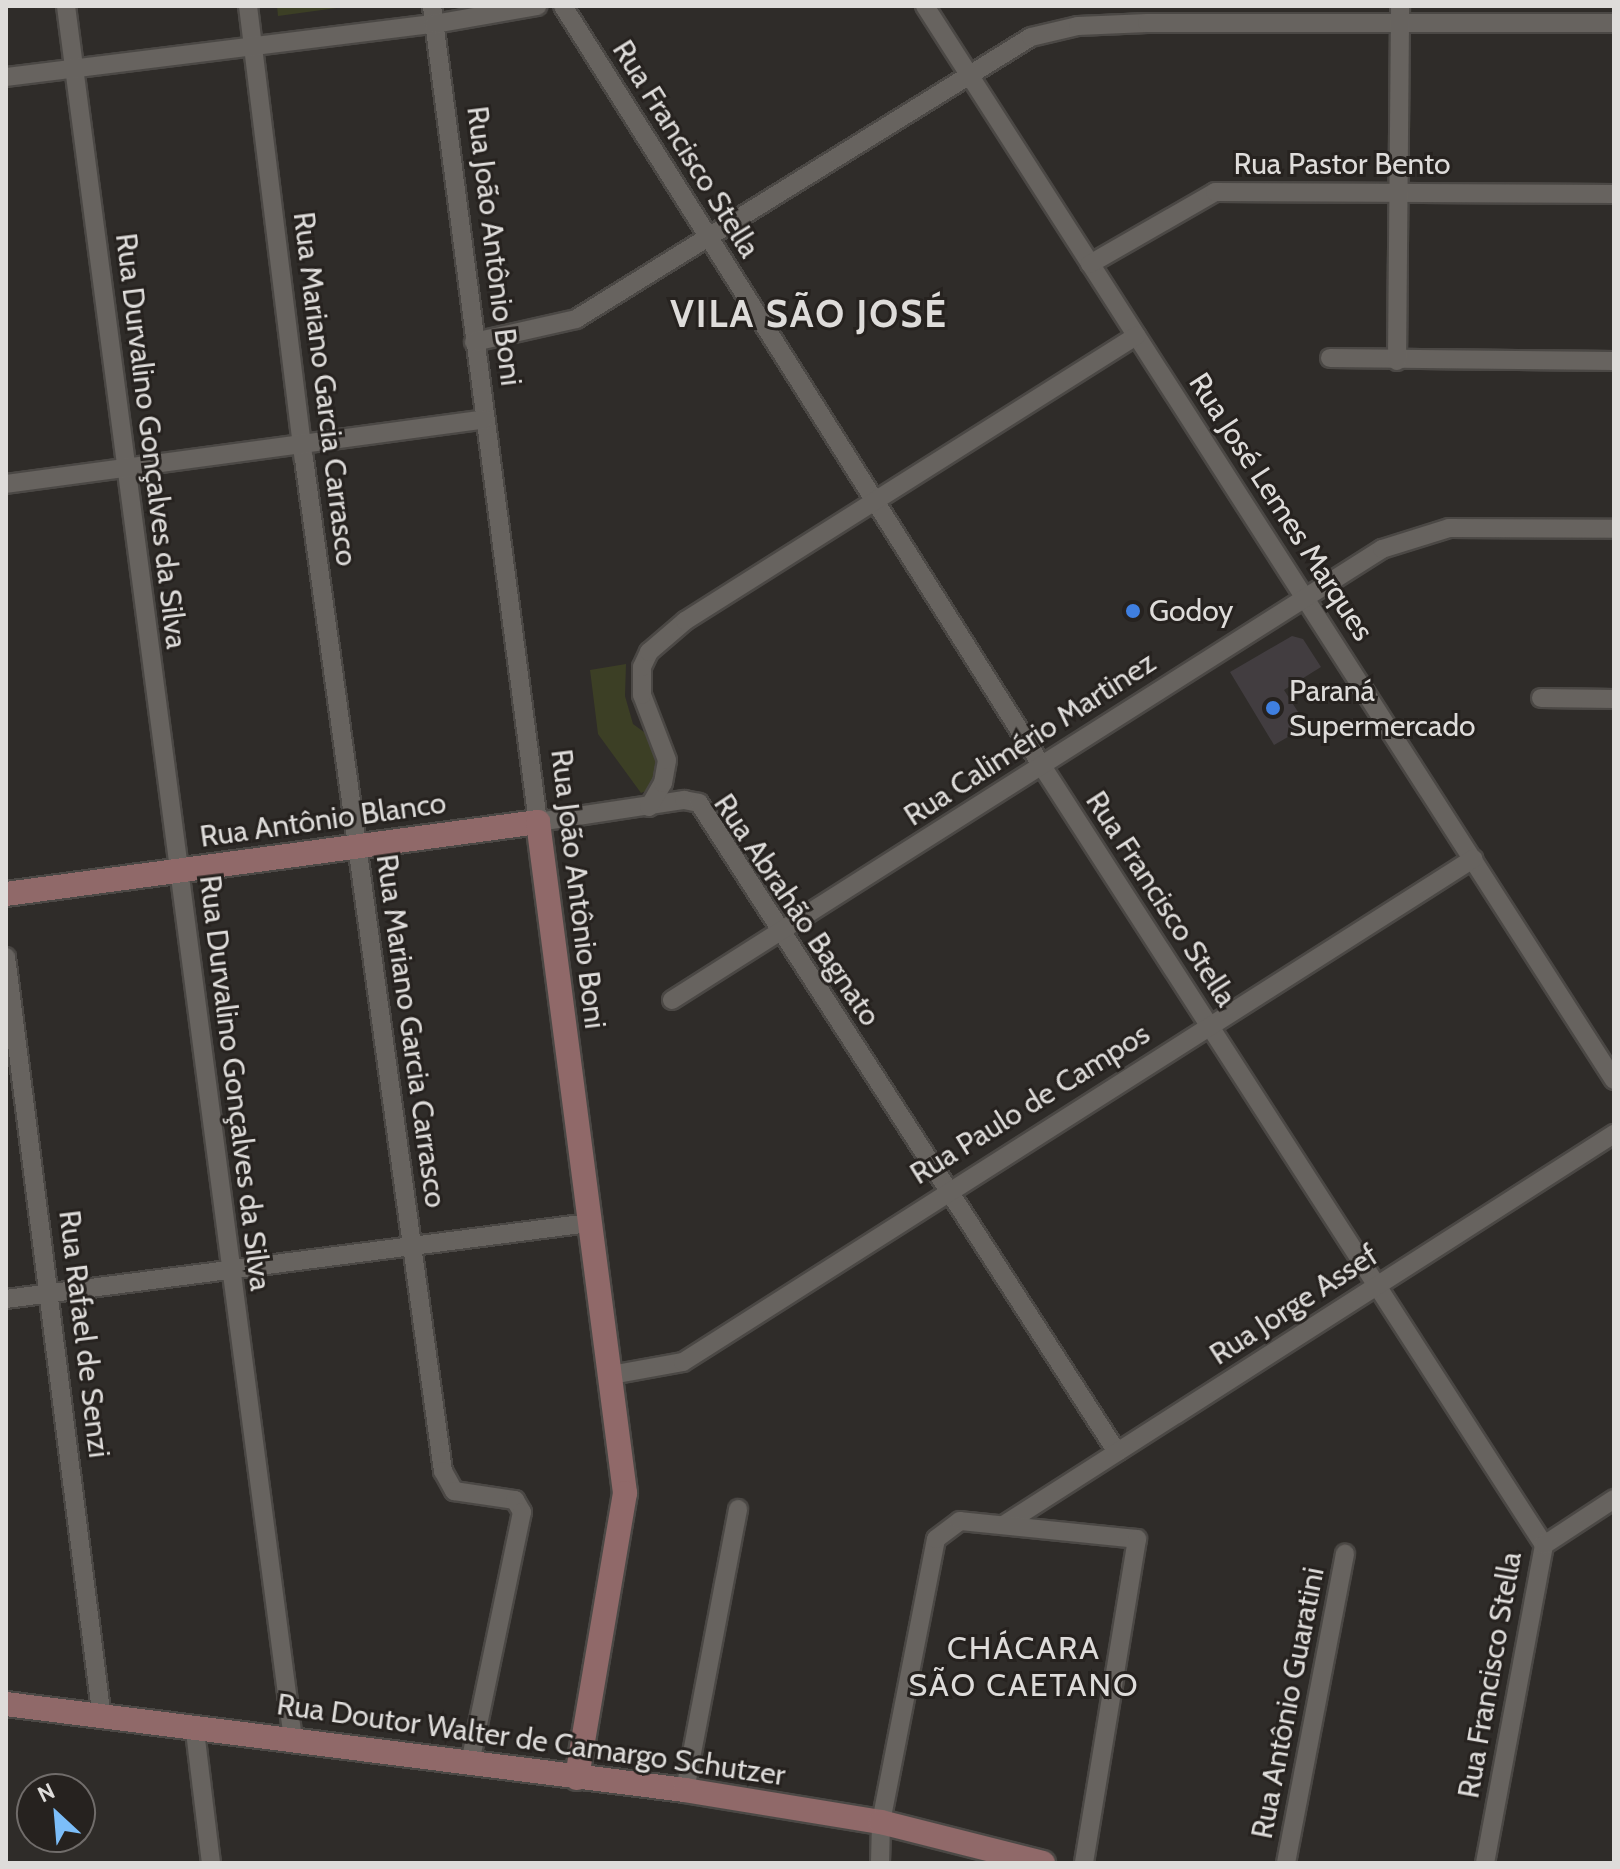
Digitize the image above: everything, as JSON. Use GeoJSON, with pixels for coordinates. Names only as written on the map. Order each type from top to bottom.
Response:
{"type":"FeatureCollection","features":[{"type":"Feature","properties":{"kind":"street","name":"Rua Durvalino Gonçalves da Silva"},"geometry":{"type":"LineString","coordinates":[[66,6],[293,1739]]}},
{"type":"Feature","properties":{"kind":"street","name":"Rua Mariano Garcia Carrasco"},"geometry":{"type":"LineString","coordinates":[[248,6],[302,444],[446,1481],[454,1491],[515,1500],[521,1506],[470,1764]]}},
{"type":"Feature","properties":{"kind":"street"},"geometry":{"type":"LineString","coordinates":[[6,77],[254,46],[433,15],[537,6]]}},
{"type":"Feature","properties":{"kind":"street","name":"Rua Francisco Stella"},"geometry":{"type":"LineString","coordinates":[[563,6],[1042,766],[1544,1545],[1485,1863]]}},
{"type":"Feature","properties":{"kind":"street","name":"Rua José Lemes Marques"},"geometry":{"type":"LineString","coordinates":[[925,6],[1306,594],[1614,1080]]}},
{"type":"Feature","properties":{"kind":"street"},"geometry":{"type":"LineString","coordinates":[[1397,361],[1400,6]]}},
{"type":"Feature","properties":{"kind":"street"},"geometry":{"type":"LineString","coordinates":[[474,342],[576,319],[967,73],[1031,37],[1147,14],[1400,26],[1614,23]]}},
{"type":"Feature","properties":{"kind":"street","name":"Rua João Antônio Boni"},"geometry":{"type":"LineString","coordinates":[[433,15],[611,1375],[624,1515],[577,1778]]}},
{"type":"Feature","properties":{"kind":"street","name":"Rua Pastor Bento"},"geometry":{"type":"LineString","coordinates":[[1090,264],[1215,192],[1614,194]]}},
{"type":"Feature","properties":{"kind":"street"},"geometry":{"type":"LineString","coordinates":[[649,807],[663,783],[667,760],[642,695],[642,667],[649,652],[685,621],[1136,336]]}},
{"type":"Feature","properties":{"kind":"street"},"geometry":{"type":"LineString","coordinates":[[1330,358],[1614,361]]}},
{"type":"Feature","properties":{"kind":"street"},"geometry":{"type":"LineString","coordinates":[[6,484],[484,419]]}},
{"type":"Feature","properties":{"kind":"street","name":"Rua Calimério Martinez"},"geometry":{"type":"LineString","coordinates":[[672,1000],[783,932],[1306,594],[1382,549],[1449,528],[1614,529]]}},
{"type":"Feature","properties":{"kind":"street"},"geometry":{"type":"LineString","coordinates":[[1541,698],[1614,699]]}},
{"type":"Feature","properties":{"kind":"street","name":"Rua Abrahão Bagnato"},"geometry":{"type":"LineString","coordinates":[[649,807],[684,800],[699,803],[945,1191],[1117,1452]]}},
{"type":"Feature","properties":{"kind":"street","name":"Rua Antônio Blanco"},"geometry":{"type":"LineString","coordinates":[[6,894],[358,849],[649,807]]}},
{"type":"Feature","properties":{"kind":"street","name":"Rua Paulo de Campos"},"geometry":{"type":"LineString","coordinates":[[611,1375],[683,1362],[945,1191],[1473,859]]}},
{"type":"Feature","properties":{"kind":"street","name":"Rua Rafael de Senzi"},"geometry":{"type":"LineString","coordinates":[[6,957],[51,1294],[102,1719]]}},
{"type":"Feature","properties":{"kind":"street","name":"Rua Jorge Assef"},"geometry":{"type":"LineString","coordinates":[[1005,1524],[1614,1134]]}},
{"type":"Feature","properties":{"kind":"street"},"geometry":{"type":"LineString","coordinates":[[6,1299],[589,1223]]}},
{"type":"Feature","properties":{"kind":"street"},"geometry":{"type":"LineString","coordinates":[[1544,1545],[1614,1499]]}},
{"type":"Feature","properties":{"kind":"street"},"geometry":{"type":"LineString","coordinates":[[685,1790],[738,1509]]}},
{"type":"Feature","properties":{"kind":"street"},"geometry":{"type":"LineString","coordinates":[[880,1863],[881,1822],[936,1539],[960,1521],[1137,1539],[1084,1863]]}},
{"type":"Feature","properties":{"kind":"street","name":"Rua Antônio Guaratini"},"geometry":{"type":"LineString","coordinates":[[1286,1863],[1345,1554]]}},
{"type":"Feature","properties":{"kind":"street","name":"Rua Doutor Walter de Camargo Schutzer"},"geometry":{"type":"LineString","coordinates":[[6,1704],[195,1731],[293,1739],[685,1790],[881,1822],[1043,1863]]}},
{"type":"Feature","properties":{"kind":"street"},"geometry":{"type":"LineString","coordinates":[[195,1731],[211,1863]]}},
{"type":"Feature","properties":{"kind":"green space"},"geometry":{"type":"Polygon","coordinates":[[[277,6],[351,6],[278,16],[277,6]]]}},
{"type":"Feature","properties":{"kind":"green space"},"geometry":{"type":"Polygon","coordinates":[[[626,664],[625,696],[633,724],[652,738],[659,762],[648,790],[641,793],[598,734],[590,670],[626,664]]]}},
{"type":"Feature","properties":{"kind":"building","name":"Paraná Supermercado"},"geometry":{"type":"Polygon","coordinates":[[[1292,636],[1303,639],[1321,667],[1284,690],[1307,726],[1274,745],[1230,672],[1292,636]]]}},
{"type":"Feature","properties":{"kind":"place","name":"Godoy"},"geometry":{"type":"Point","coordinates":[1133,611]}},
{"type":"Feature","properties":{"kind":"place","name":"Paraná Supermercado"},"geometry":{"type":"Point","coordinates":[1273,708]}},
{"type":"Feature","properties":{"kind":"district","name":"VILA SÃO JOSÉ"},"geometry":{"type":"Point","coordinates":[809,314]}},
{"type":"Feature","properties":{"kind":"district","name":"CHÁCARA SÃO CAETANO"},"geometry":{"type":"Point","coordinates":[1024,1668]}}]}
